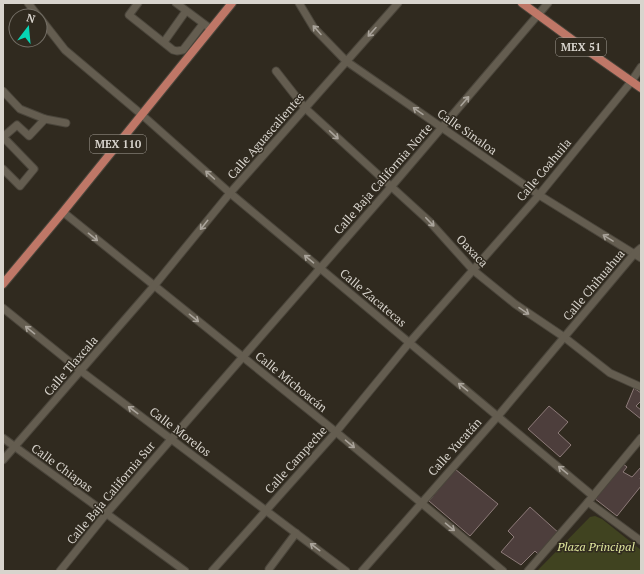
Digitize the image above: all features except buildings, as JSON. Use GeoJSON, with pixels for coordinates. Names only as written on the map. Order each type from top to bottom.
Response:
{"type":"FeatureCollection","features":[{"type":"Feature","properties":{"kind":"main road","name":"MEX 110"},"geometry":{"type":"LineString","coordinates":[[3,284],[232,3]]}},
{"type":"Feature","properties":{"kind":"main road","name":"MEX 51"},"geometry":{"type":"LineString","coordinates":[[522,3],[630,82],[641,88]]}},
{"type":"Feature","properties":{"kind":"street"},"geometry":{"type":"LineString","coordinates":[[138,3],[129,15],[173,50],[183,50],[203,24]]}},
{"type":"Feature","properties":{"kind":"street"},"geometry":{"type":"LineString","coordinates":[[176,3],[211,29]]}},
{"type":"Feature","properties":{"kind":"street","name":"Calle Sinaloa"},"geometry":{"type":"LineString","coordinates":[[298,3],[314,28],[346,61],[539,195],[638,256]]}},
{"type":"Feature","properties":{"kind":"street","name":"Calle Aguascalientes"},"geometry":{"type":"LineString","coordinates":[[154,286],[230,193],[398,3]]}},
{"type":"Feature","properties":{"kind":"street","name":"Calle Baja California Norte"},"geometry":{"type":"LineString","coordinates":[[242,357],[442,128],[548,3]]}},
{"type":"Feature","properties":{"kind":"street"},"geometry":{"type":"LineString","coordinates":[[164,42],[186,11]]}},
{"type":"Feature","properties":{"kind":"street","name":"Calle Zacatecas"},"geometry":{"type":"LineString","coordinates":[[48,28],[65,50],[142,114],[230,193],[498,416],[590,499],[641,541]]}},
{"type":"Feature","properties":{"kind":"street","name":"Calle Coahuila"},"geometry":{"type":"LineString","coordinates":[[473,270],[539,195],[641,67]]}},
{"type":"Feature","properties":{"kind":"street","name":"Oaxaca"},"geometry":{"type":"LineString","coordinates":[[276,71],[305,108],[429,220],[473,270],[515,304],[564,338],[610,373],[641,387]]}},
{"type":"Feature","properties":{"kind":"street"},"geometry":{"type":"LineString","coordinates":[[3,91],[20,109],[45,119],[66,123]]}},
{"type":"Feature","properties":{"kind":"street"},"geometry":{"type":"LineString","coordinates":[[3,169],[20,186],[34,169],[3,137],[17,125],[29,136],[45,119]]}},
{"type":"Feature","properties":{"kind":"street","name":"Calle Michoacán"},"geometry":{"type":"LineString","coordinates":[[63,212],[336,432],[503,571]]}},
{"type":"Feature","properties":{"kind":"street","name":"Calle Chihuahua"},"geometry":{"type":"LineString","coordinates":[[564,338],[638,256],[641,248]]}},
{"type":"Feature","properties":{"kind":"street","name":"Calle Campeche"},"geometry":{"type":"LineString","coordinates":[[212,571],[336,432],[409,343],[473,270]]}},
{"type":"Feature","properties":{"kind":"street","name":"Calle Tlaxcala"},"geometry":{"type":"LineString","coordinates":[[3,460],[154,286]]}},
{"type":"Feature","properties":{"kind":"street","name":"Calle Morelos"},"geometry":{"type":"LineString","coordinates":[[3,308],[81,371],[346,571]]}},
{"type":"Feature","properties":{"kind":"street","name":"Calle Yucatán"},"geometry":{"type":"LineString","coordinates":[[362,571],[498,416],[564,338]]}},
{"type":"Feature","properties":{"kind":"street","name":"Calle Baja California Sur"},"geometry":{"type":"LineString","coordinates":[[60,571],[106,514],[242,357]]}},
{"type":"Feature","properties":{"kind":"street","name":"Calle Chiapas"},"geometry":{"type":"LineString","coordinates":[[3,438],[186,571]]}},
{"type":"Feature","properties":{"kind":"street"},"geometry":{"type":"LineString","coordinates":[[528,571],[641,438]]}},
{"type":"Feature","properties":{"kind":"street"},"geometry":{"type":"LineString","coordinates":[[269,569],[296,533]]}},
{"type":"Feature","properties":{"kind":"green space","name":"Plaza Principal"},"geometry":{"type":"Polygon","coordinates":[[[595,516],[602,519],[641,550],[641,571],[537,571],[590,517],[595,516]]]}}]}
